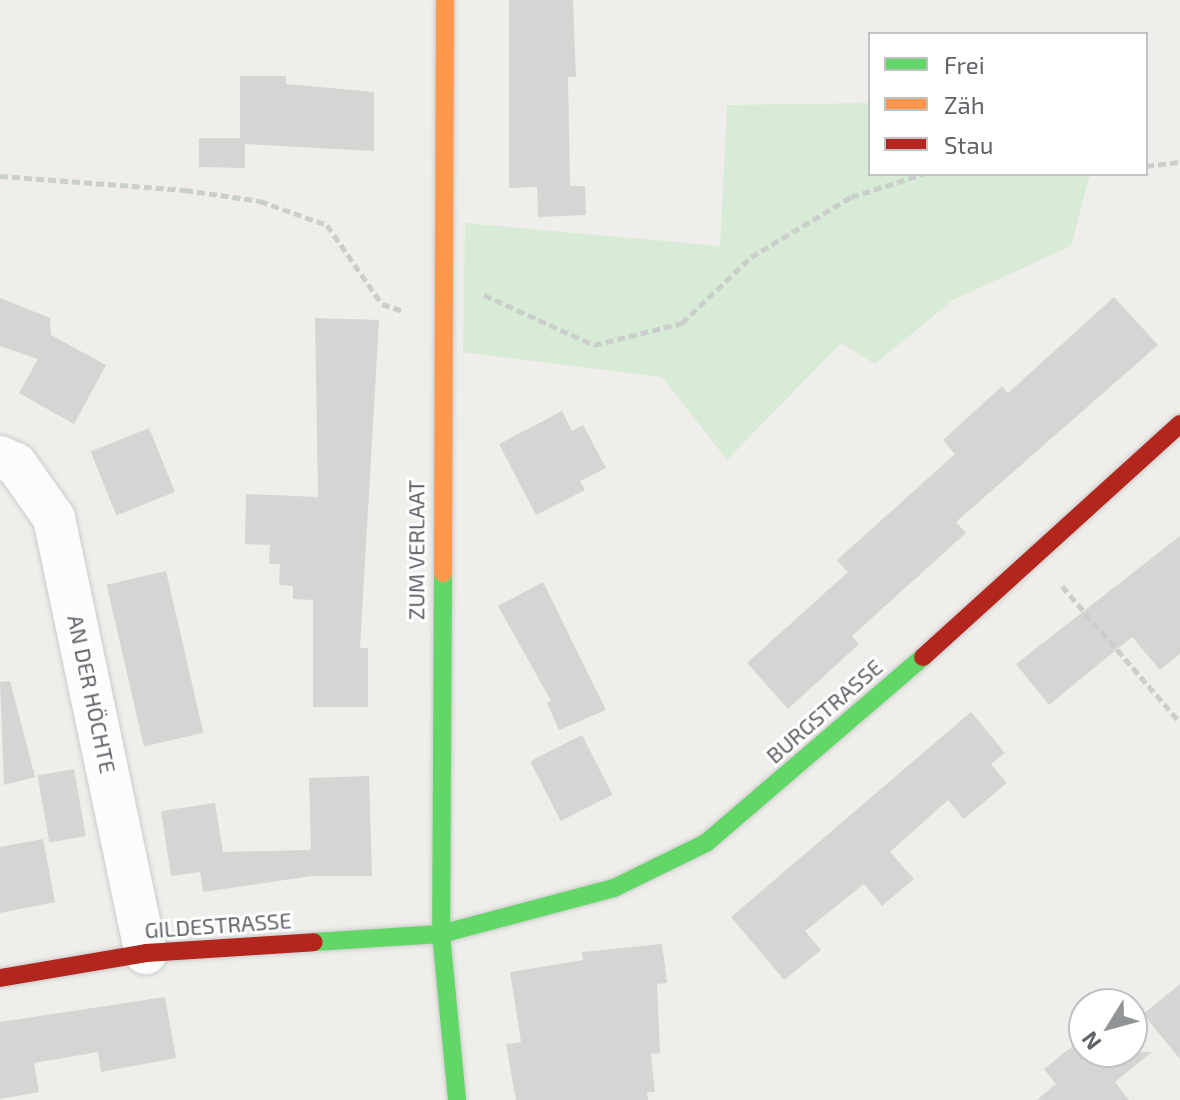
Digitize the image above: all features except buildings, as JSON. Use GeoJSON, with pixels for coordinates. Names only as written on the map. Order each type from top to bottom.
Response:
{"type":"FeatureCollection","features":[{"type":"Feature","properties":{"kind":"street","name":"ZUM VERLAAT"},"geometry":{"type":"LineString","coordinates":[[445,0],[441,934],[457,1100]]}},
{"type":"Feature","properties":{"kind":"street","name":"BURGSTRASSE"},"geometry":{"type":"LineString","coordinates":[[441,934],[614,888],[706,843],[833,738],[1180,424]]}},
{"type":"Feature","properties":{"kind":"street","name":"AN DER HÖCHTE"},"geometry":{"type":"LineString","coordinates":[[0,457],[16,464],[54,518],[146,953]]}},
{"type":"Feature","properties":{"kind":"street","name":"GILDESTRASSE"},"geometry":{"type":"LineString","coordinates":[[0,978],[146,953],[441,934]]}},
{"type":"Feature","properties":{"kind":"path"},"geometry":{"type":"LineString","coordinates":[[1148,166],[1180,162]]}},
{"type":"Feature","properties":{"kind":"path"},"geometry":{"type":"LineString","coordinates":[[0,176],[185,190],[260,201],[327,225],[382,304],[442,323]]}},
{"type":"Feature","properties":{"kind":"path"},"geometry":{"type":"LineString","coordinates":[[442,277],[594,345],[682,323],[751,257],[851,197],[917,176]]}},
{"type":"Feature","properties":{"kind":"path"},"geometry":{"type":"LineString","coordinates":[[1035,555],[1180,722]]}},
{"type":"Feature","properties":{"kind":"green space"},"geometry":{"type":"Polygon","coordinates":[[[868,103],[868,176],[1089,176],[1071,246],[953,300],[875,364],[841,343],[727,460],[662,377],[463,352],[465,223],[720,246],[727,105],[868,103]]]}},
{"type":"Feature","properties":{"kind":"traffic: fast"},"geometry":{"type":"LineString","coordinates":[[443,573],[441,934],[457,1100]]}},
{"type":"Feature","properties":{"kind":"traffic: fast"},"geometry":{"type":"LineString","coordinates":[[314,942],[441,934],[614,888],[706,843],[923,657]]}},
{"type":"Feature","properties":{"kind":"traffic: slow"},"geometry":{"type":"LineString","coordinates":[[443,573],[445,0]]}},
{"type":"Feature","properties":{"kind":"traffic: jam"},"geometry":{"type":"LineString","coordinates":[[923,657],[1180,424]]}},
{"type":"Feature","properties":{"kind":"traffic: jam"},"geometry":{"type":"LineString","coordinates":[[0,978],[146,953],[314,942]]}}]}
